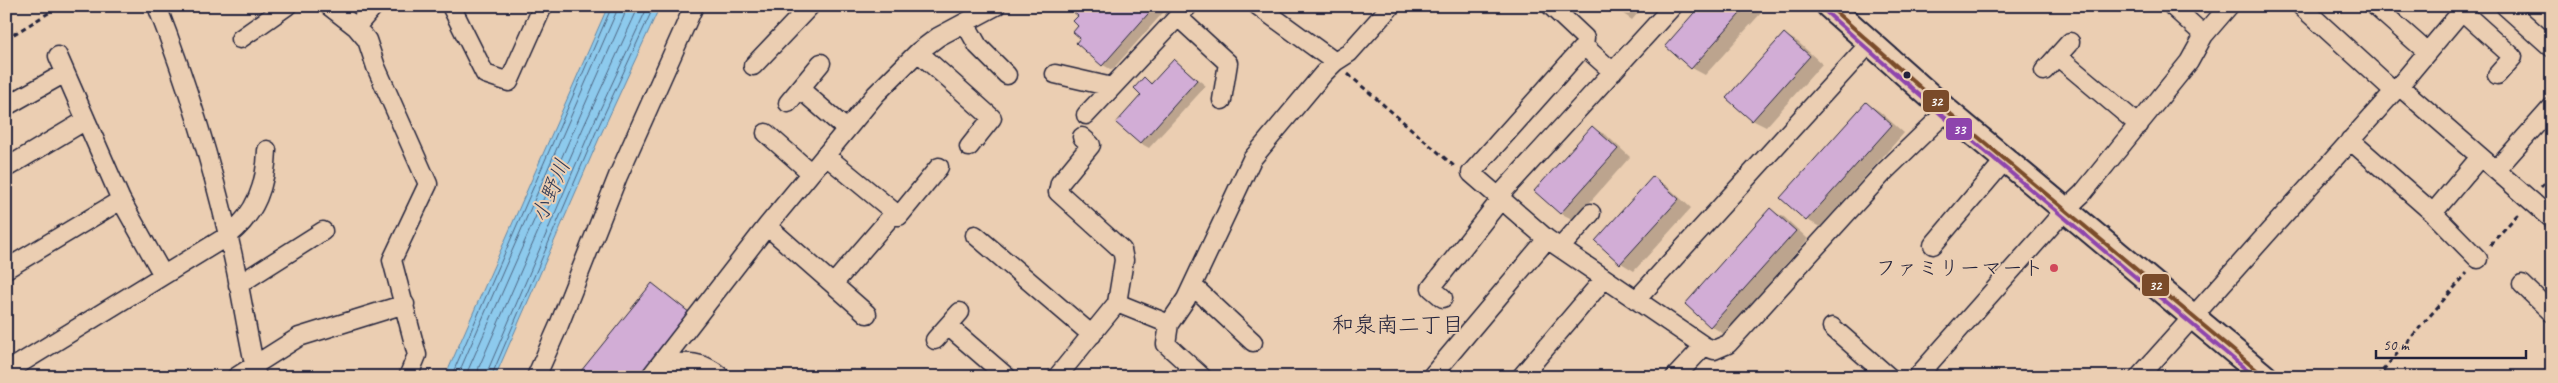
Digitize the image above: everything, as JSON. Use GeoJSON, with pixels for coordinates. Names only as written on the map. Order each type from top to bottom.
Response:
{"type":"FeatureCollection","features":[{"type":"Feature","properties":{"kind":"street"},"geometry":{"type":"LineString","coordinates":[[157,6],[182,71],[229,235],[255,371]]}},
{"type":"Feature","properties":{"kind":"street"},"geometry":{"type":"LineString","coordinates":[[240,38],[287,6]]}},
{"type":"Feature","properties":{"kind":"street"},"geometry":{"type":"LineString","coordinates":[[328,6],[356,27],[367,40],[376,67],[428,184],[392,260],[417,355],[408,377]]}},
{"type":"Feature","properties":{"kind":"street"},"geometry":{"type":"LineString","coordinates":[[356,27],[374,6]]}},
{"type":"Feature","properties":{"kind":"street"},"geometry":{"type":"LineString","coordinates":[[451,6],[485,74],[509,82],[543,6]]}},
{"type":"Feature","properties":{"kind":"street"},"geometry":{"type":"LineString","coordinates":[[536,377],[560,325],[585,255],[618,176],[694,6]]}},
{"type":"Feature","properties":{"kind":"street"},"geometry":{"type":"LineString","coordinates":[[753,66],[810,6]]}},
{"type":"Feature","properties":{"kind":"street"},"geometry":{"type":"LineString","coordinates":[[656,370],[810,172],[876,94],[918,52],[996,6]]}},
{"type":"Feature","properties":{"kind":"street"},"geometry":{"type":"LineString","coordinates":[[1258,6],[1335,62]]}},
{"type":"Feature","properties":{"kind":"street"},"geometry":{"type":"LineString","coordinates":[[1202,377],[1166,344],[1169,324],[1192,286],[1252,159],[1335,62],[1349,53],[1391,6]]}},
{"type":"Feature","properties":{"kind":"street"},"geometry":{"type":"LineString","coordinates":[[1551,6],[1585,38],[1584,46],[1471,173],[1553,243],[1704,346],[1714,350],[1728,344],[1885,171],[1946,111]]}},
{"type":"Feature","properties":{"kind":"street"},"geometry":{"type":"LineString","coordinates":[[1443,298],[1431,288],[1500,198],[1673,6]]}},
{"type":"Feature","properties":{"kind":"street"},"geometry":{"type":"LineString","coordinates":[[1828,6],[1946,111],[2265,377]]}},
{"type":"Feature","properties":{"kind":"street"},"geometry":{"type":"LineString","coordinates":[[2172,6],[2204,35]]}},
{"type":"Feature","properties":{"kind":"street"},"geometry":{"type":"LineString","coordinates":[[1917,377],[2065,210],[2082,194],[2189,62],[2204,35],[2228,6]]}},
{"type":"Feature","properties":{"kind":"street"},"geometry":{"type":"LineString","coordinates":[[2301,6],[2552,219]]}},
{"type":"Feature","properties":{"kind":"street"},"geometry":{"type":"LineString","coordinates":[[2375,6],[2427,52]]}},
{"type":"Feature","properties":{"kind":"street"},"geometry":{"type":"LineString","coordinates":[[2505,6],[2552,48]]}},
{"type":"Feature","properties":{"kind":"street"},"geometry":{"type":"LineString","coordinates":[[2139,377],[2464,9],[2513,58],[2497,76]]}},
{"type":"Feature","properties":{"kind":"street"},"geometry":{"type":"LineString","coordinates":[[1086,115],[1183,11],[1228,63],[1222,100]]}},
{"type":"Feature","properties":{"kind":"street"},"geometry":{"type":"LineString","coordinates":[[965,23],[978,46],[1007,75]]}},
{"type":"Feature","properties":{"kind":"street"},"geometry":{"type":"LineString","coordinates":[[2044,71],[2070,42]]}},
{"type":"Feature","properties":{"kind":"street"},"geometry":{"type":"LineString","coordinates":[[1636,300],[1870,43]]}},
{"type":"Feature","properties":{"kind":"street"},"geometry":{"type":"LineString","coordinates":[[1584,46],[1613,72]]}},
{"type":"Feature","properties":{"kind":"street"},"geometry":{"type":"LineString","coordinates":[[918,52],[992,118],[969,147]]}},
{"type":"Feature","properties":{"kind":"street"},"geometry":{"type":"LineString","coordinates":[[58,56],[121,200],[163,276]]}},
{"type":"Feature","properties":{"kind":"street"},"geometry":{"type":"LineString","coordinates":[[2057,56],[2139,125]]}},
{"type":"Feature","properties":{"kind":"street"},"geometry":{"type":"LineString","coordinates":[[788,103],[822,63]]}},
{"type":"Feature","properties":{"kind":"street"},"geometry":{"type":"LineString","coordinates":[[6,97],[10,104],[65,72]]}},
{"type":"Feature","properties":{"kind":"street"},"geometry":{"type":"LineString","coordinates":[[1055,74],[1112,87]]}},
{"type":"Feature","properties":{"kind":"street"},"geometry":{"type":"LineString","coordinates":[[800,89],[846,129]]}},
{"type":"Feature","properties":{"kind":"street"},"geometry":{"type":"LineString","coordinates":[[2496,170],[2552,107]]}},
{"type":"Feature","properties":{"kind":"street"},"geometry":{"type":"LineString","coordinates":[[6,168],[86,120]]}},
{"type":"Feature","properties":{"kind":"street"},"geometry":{"type":"LineString","coordinates":[[766,133],[810,172]]}},
{"type":"Feature","properties":{"kind":"street"},"geometry":{"type":"LineString","coordinates":[[1057,377],[1117,303],[1124,260],[1122,250],[1058,192],[1060,184],[1091,145],[1082,137]]}},
{"type":"Feature","properties":{"kind":"street"},"geometry":{"type":"LineString","coordinates":[[2350,140],[2433,212],[2478,259]]}},
{"type":"Feature","properties":{"kind":"street"},"geometry":{"type":"LineString","coordinates":[[6,372],[229,235],[242,225],[251,212],[262,189],[267,150]]}},
{"type":"Feature","properties":{"kind":"street"},"geometry":{"type":"LineString","coordinates":[[825,155],[899,216],[939,167]]}},
{"type":"Feature","properties":{"kind":"street"},"geometry":{"type":"LineString","coordinates":[[2433,212],[2480,157]]}},
{"type":"Feature","properties":{"kind":"street"},"geometry":{"type":"LineString","coordinates":[[1933,245],[2005,160]]}},
{"type":"Feature","properties":{"kind":"street"},"geometry":{"type":"LineString","coordinates":[[6,269],[121,200]]}},
{"type":"Feature","properties":{"kind":"street"},"geometry":{"type":"LineString","coordinates":[[834,283],[895,212]]}},
{"type":"Feature","properties":{"kind":"street"},"geometry":{"type":"LineString","coordinates":[[1431,377],[1553,243],[1591,213]]}},
{"type":"Feature","properties":{"kind":"street"},"geometry":{"type":"LineString","coordinates":[[767,226],[867,314]]}},
{"type":"Feature","properties":{"kind":"street"},"geometry":{"type":"LineString","coordinates":[[238,285],[323,231]]}},
{"type":"Feature","properties":{"kind":"street"},"geometry":{"type":"LineString","coordinates":[[975,236],[1092,335]]}},
{"type":"Feature","properties":{"kind":"street"},"geometry":{"type":"LineString","coordinates":[[1521,377],[1604,279]]}},
{"type":"Feature","properties":{"kind":"street"},"geometry":{"type":"LineString","coordinates":[[2522,284],[2552,313]]}},
{"type":"Feature","properties":{"kind":"street"},"geometry":{"type":"LineString","coordinates":[[1192,286],[1253,342]]}},
{"type":"Feature","properties":{"kind":"street"},"geometry":{"type":"LineString","coordinates":[[1117,303],[1169,324]]}},
{"type":"Feature","properties":{"kind":"street"},"geometry":{"type":"LineString","coordinates":[[236,377],[255,371],[299,337],[405,304]]}},
{"type":"Feature","properties":{"kind":"street"},"geometry":{"type":"LineString","coordinates":[[935,340],[960,312]]}},
{"type":"Feature","properties":{"kind":"street"},"geometry":{"type":"LineString","coordinates":[[948,326],[1007,377]]}},
{"type":"Feature","properties":{"kind":"street"},"geometry":{"type":"LineString","coordinates":[[1832,328],[1890,377]]}},
{"type":"Feature","properties":{"kind":"street"},"geometry":{"type":"LineString","coordinates":[[1675,377],[1704,346]]}},
{"type":"Feature","properties":{"kind":"street"},"geometry":{"type":"LineString","coordinates":[[656,370],[696,363],[708,365],[722,377]]}},
{"type":"Feature","properties":{"kind":"path"},"geometry":{"type":"LineString","coordinates":[[6,38],[60,6]]}},
{"type":"Feature","properties":{"kind":"path"},"geometry":{"type":"LineString","coordinates":[[1335,62],[1460,171],[1471,173]]}},
{"type":"Feature","properties":{"kind":"path"},"geometry":{"type":"LineString","coordinates":[[2377,377],[2552,175]]}},
{"type":"Feature","properties":{"kind":"water","name":"小野川"},"geometry":{"type":"Polygon","coordinates":[[[608,6],[660,6],[601,134],[495,377],[445,377],[608,6]]]}},
{"type":"Feature","properties":{"kind":"building"},"geometry":{"type":"Polygon","coordinates":[[[1075,6],[1084,10],[1087,6],[1155,6],[1102,66],[1076,43],[1080,38],[1073,32],[1078,26],[1073,21],[1078,16],[1071,10],[1075,6]]]}},
{"type":"Feature","properties":{"kind":"building"},"geometry":{"type":"Polygon","coordinates":[[[1700,6],[1747,6],[1691,69],[1665,46],[1700,6]]]}},
{"type":"Feature","properties":{"kind":"building"},"geometry":{"type":"Polygon","coordinates":[[[1784,33],[1810,56],[1752,121],[1726,98],[1784,33]]]}},
{"type":"Feature","properties":{"kind":"building"},"geometry":{"type":"Polygon","coordinates":[[[1174,59],[1197,80],[1140,144],[1116,123],[1141,95],[1134,88],[1144,77],[1151,84],[1174,59]]]}},
{"type":"Feature","properties":{"kind":"building"},"geometry":{"type":"Polygon","coordinates":[[[1866,102],[1892,125],[1806,221],[1780,198],[1866,102]]]}},
{"type":"Feature","properties":{"kind":"building"},"geometry":{"type":"Polygon","coordinates":[[[1592,126],[1618,149],[1560,214],[1534,191],[1592,126]]]}},
{"type":"Feature","properties":{"kind":"building"},"geometry":{"type":"Polygon","coordinates":[[[1653,176],[1679,199],[1620,264],[1595,241],[1653,176]]]}},
{"type":"Feature","properties":{"kind":"building"},"geometry":{"type":"Polygon","coordinates":[[[1770,208],[1796,231],[1710,327],[1685,304],[1770,208]]]}},
{"type":"Feature","properties":{"kind":"building"},"geometry":{"type":"Polygon","coordinates":[[[652,283],[690,313],[638,377],[588,377],[581,371],[652,283]]]}},
{"type":"Feature","properties":{"kind":"transit line","name":"32"},"geometry":{"type":"LineString","coordinates":[[1829,6],[1947,111],[2265,377]]}},
{"type":"Feature","properties":{"kind":"transit line","name":"33"},"geometry":{"type":"LineString","coordinates":[[1825,11],[1943,116],[2255,377]]}},
{"type":"Feature","properties":{"kind":"place","name":"ファミリーマート"},"geometry":{"type":"Point","coordinates":[2054,268]}},
{"type":"Feature","properties":{"kind":"district","name":"和泉南二丁目"},"geometry":{"type":"Point","coordinates":[1398,325]}}]}
